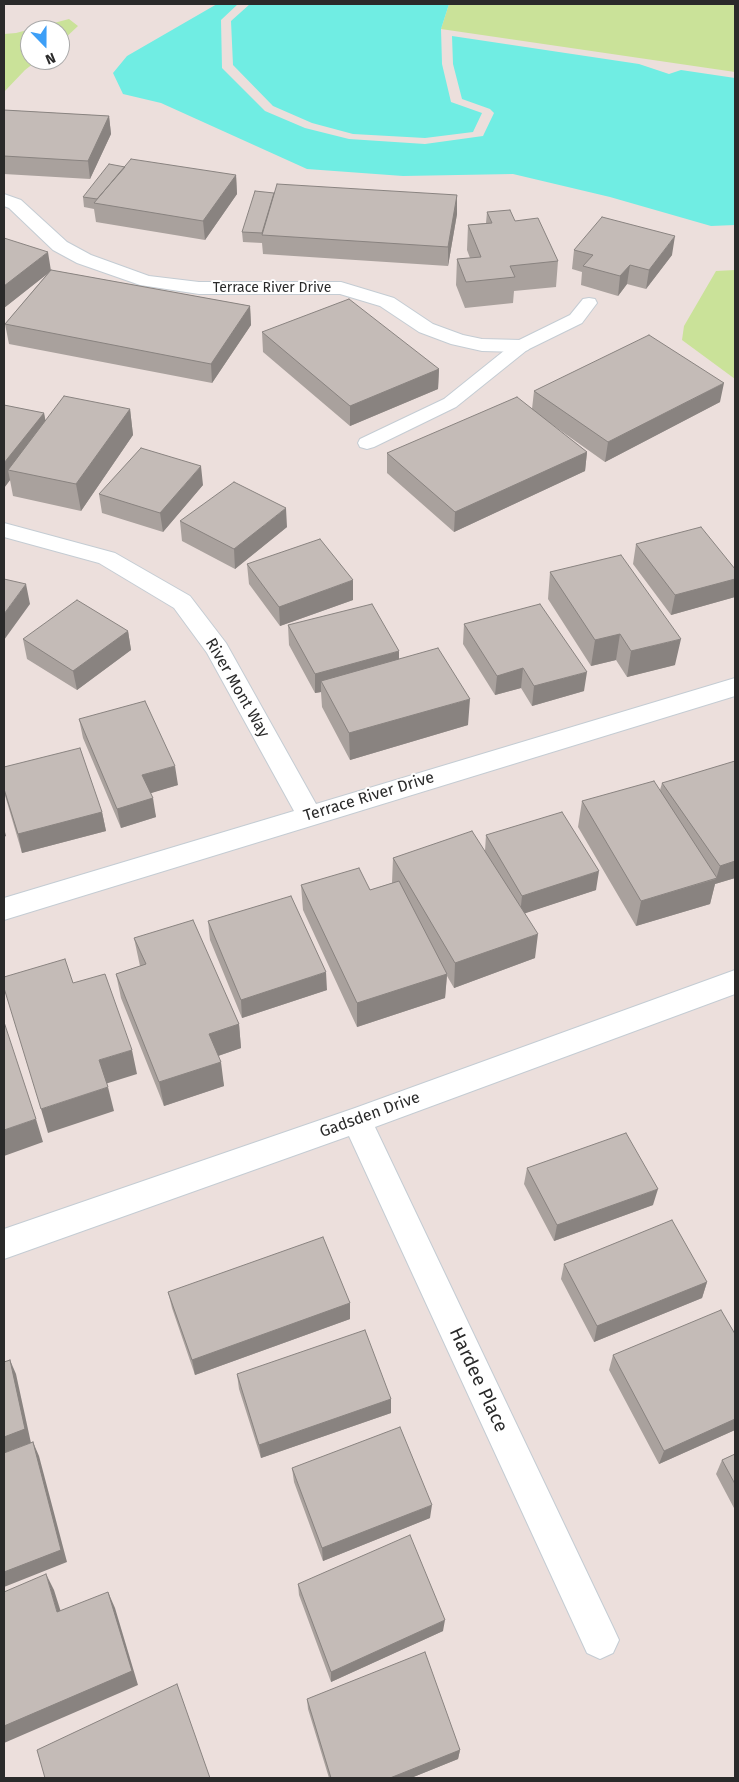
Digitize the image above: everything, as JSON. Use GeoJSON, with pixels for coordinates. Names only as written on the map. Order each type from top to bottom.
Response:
{"type":"FeatureCollection","features":[{"type":"Feature","properties":{"kind":"street","name":"Terrace River Drive"},"geometry":{"type":"LineString","coordinates":[[4,199],[15,204],[60,246],[84,259],[147,281],[199,288],[341,288],[387,302],[426,328],[458,340],[482,345],[521,346]]}},
{"type":"Feature","properties":{"kind":"street","name":"River Mont Way"},"geometry":{"type":"LineString","coordinates":[[4,530],[107,558],[182,602],[217,648],[309,815]]}},
{"type":"Feature","properties":{"kind":"street","name":"Terrace River Drive"},"geometry":{"type":"LineString","coordinates":[[4,909],[735,686]]}},
{"type":"Feature","properties":{"kind":"street","name":"Gadsden Drive"},"geometry":{"type":"LineString","coordinates":[[4,1244],[357,1120],[735,982]]}},
{"type":"Feature","properties":{"kind":"street","name":"Hardee Place"},"geometry":{"type":"LineString","coordinates":[[357,1120],[600,1640]]}},
{"type":"Feature","properties":{"kind":"lane"},"geometry":{"type":"LineString","coordinates":[[367,443],[450,403],[521,346],[576,319],[589,302]]}},
{"type":"Feature","properties":{"kind":"green space"},"geometry":{"type":"Polygon","coordinates":[[[449,4],[735,4],[735,72],[441,29],[449,4]]]}},
{"type":"Feature","properties":{"kind":"green space"},"geometry":{"type":"Polygon","coordinates":[[[69,19],[78,26],[70,34],[70,20],[65,20],[69,19]]]}},
{"type":"Feature","properties":{"kind":"green space"},"geometry":{"type":"Polygon","coordinates":[[[20,32],[20,70],[25,70],[4,92],[4,34],[20,32]]]}},
{"type":"Feature","properties":{"kind":"green space"},"geometry":{"type":"Polygon","coordinates":[[[735,270],[735,379],[682,340],[684,326],[716,271],[735,270]]]}},
{"type":"Feature","properties":{"kind":"water"},"geometry":{"type":"Polygon","coordinates":[[[217,4],[238,4],[221,20],[222,68],[265,111],[305,128],[349,139],[425,144],[483,136],[494,113],[490,109],[462,99],[453,64],[452,36],[639,64],[669,74],[681,70],[735,78],[735,225],[711,226],[610,197],[513,174],[403,176],[307,169],[161,103],[123,94],[113,73],[127,56],[217,4]]]}},
{"type":"Feature","properties":{"kind":"water"},"geometry":{"type":"Polygon","coordinates":[[[250,4],[449,4],[441,29],[442,64],[451,102],[482,113],[473,132],[425,138],[353,134],[312,123],[273,106],[233,65],[231,21],[250,4]]]}},
{"type":"Feature","properties":{"kind":"building"},"geometry":{"type":"Polygon","coordinates":[[[4,110],[109,116],[88,161],[4,156],[4,110]]]}},
{"type":"Feature","properties":{"kind":"building"},"geometry":{"type":"Polygon","coordinates":[[[131,159],[236,175],[203,221],[94,203],[131,159]]]}},
{"type":"Feature","properties":{"kind":"building"},"geometry":{"type":"Polygon","coordinates":[[[109,164],[125,167],[97,199],[83,197],[109,164]]]}},
{"type":"Feature","properties":{"kind":"building"},"geometry":{"type":"Polygon","coordinates":[[[277,184],[457,195],[448,247],[262,235],[277,184]]]}},
{"type":"Feature","properties":{"kind":"building"},"geometry":{"type":"Polygon","coordinates":[[[255,191],[274,193],[262,233],[242,232],[255,191]]]}},
{"type":"Feature","properties":{"kind":"building"},"geometry":{"type":"Polygon","coordinates":[[[510,210],[515,221],[538,218],[558,261],[510,266],[515,277],[466,282],[457,259],[481,257],[468,225],[492,223],[487,212],[510,210]]]}},
{"type":"Feature","properties":{"kind":"building"},"geometry":{"type":"Polygon","coordinates":[[[602,217],[675,236],[649,270],[630,265],[620,276],[583,266],[593,255],[574,250],[602,217]]]}},
{"type":"Feature","properties":{"kind":"building"},"geometry":{"type":"Polygon","coordinates":[[[4,238],[48,252],[4,286],[4,238]]]}},
{"type":"Feature","properties":{"kind":"building"},"geometry":{"type":"Polygon","coordinates":[[[51,270],[250,306],[211,364],[5,324],[51,270]]]}},
{"type":"Feature","properties":{"kind":"building"},"geometry":{"type":"Polygon","coordinates":[[[349,299],[439,369],[350,406],[262,332],[349,299]]]}},
{"type":"Feature","properties":{"kind":"building"},"geometry":{"type":"Polygon","coordinates":[[[649,335],[724,383],[608,442],[534,391],[649,335]]]}},
{"type":"Feature","properties":{"kind":"building"},"geometry":{"type":"Polygon","coordinates":[[[64,396],[130,409],[76,484],[8,470],[64,396]]]}},
{"type":"Feature","properties":{"kind":"building"},"geometry":{"type":"Polygon","coordinates":[[[517,397],[587,452],[455,512],[387,453],[517,397]]]}},
{"type":"Feature","properties":{"kind":"building"},"geometry":{"type":"Polygon","coordinates":[[[4,405],[44,413],[4,463],[4,405]]]}},
{"type":"Feature","properties":{"kind":"building"},"geometry":{"type":"Polygon","coordinates":[[[141,448],[201,466],[160,513],[99,494],[141,448]]]}},
{"type":"Feature","properties":{"kind":"building"},"geometry":{"type":"Polygon","coordinates":[[[234,482],[286,508],[234,549],[180,521],[234,482]]]}},
{"type":"Feature","properties":{"kind":"building"},"geometry":{"type":"Polygon","coordinates":[[[701,527],[735,569],[735,579],[675,595],[636,544],[701,527]]]}},
{"type":"Feature","properties":{"kind":"building"},"geometry":{"type":"Polygon","coordinates":[[[320,539],[353,580],[279,607],[247,564],[320,539]]]}},
{"type":"Feature","properties":{"kind":"building"},"geometry":{"type":"Polygon","coordinates":[[[621,555],[681,639],[631,651],[620,634],[595,640],[550,572],[621,555]]]}},
{"type":"Feature","properties":{"kind":"building"},"geometry":{"type":"Polygon","coordinates":[[[4,579],[26,584],[4,614],[4,579]]]}},
{"type":"Feature","properties":{"kind":"building"},"geometry":{"type":"Polygon","coordinates":[[[77,600],[128,631],[73,671],[23,639],[77,600]]]}},
{"type":"Feature","properties":{"kind":"building"},"geometry":{"type":"Polygon","coordinates":[[[372,604],[399,651],[315,674],[288,625],[372,604]]]}},
{"type":"Feature","properties":{"kind":"building"},"geometry":{"type":"Polygon","coordinates":[[[540,604],[587,672],[534,686],[523,668],[497,676],[464,624],[540,604]]]}},
{"type":"Feature","properties":{"kind":"building"},"geometry":{"type":"Polygon","coordinates":[[[438,648],[470,699],[349,733],[321,681],[438,648]]]}},
{"type":"Feature","properties":{"kind":"building"},"geometry":{"type":"Polygon","coordinates":[[[145,701],[175,766],[142,775],[153,798],[117,809],[79,719],[145,701]]]}},
{"type":"Feature","properties":{"kind":"building"},"geometry":{"type":"Polygon","coordinates":[[[80,748],[102,812],[18,834],[4,789],[4,767],[80,748]]]}},
{"type":"Feature","properties":{"kind":"building"},"geometry":{"type":"Polygon","coordinates":[[[735,761],[735,861],[720,866],[662,783],[735,761]]]}},
{"type":"Feature","properties":{"kind":"building"},"geometry":{"type":"Polygon","coordinates":[[[654,781],[717,878],[641,901],[582,801],[654,781]]]}},
{"type":"Feature","properties":{"kind":"building"},"geometry":{"type":"Polygon","coordinates":[[[562,812],[599,871],[522,896],[486,835],[562,812]]]}},
{"type":"Feature","properties":{"kind":"building"},"geometry":{"type":"Polygon","coordinates":[[[472,831],[538,934],[455,963],[393,858],[472,831]]]}},
{"type":"Feature","properties":{"kind":"building"},"geometry":{"type":"Polygon","coordinates":[[[359,868],[370,890],[399,881],[447,974],[357,1003],[301,885],[359,868]]]}},
{"type":"Feature","properties":{"kind":"building"},"geometry":{"type":"Polygon","coordinates":[[[291,896],[326,972],[241,1000],[208,921],[291,896]]]}},
{"type":"Feature","properties":{"kind":"building"},"geometry":{"type":"Polygon","coordinates":[[[193,920],[239,1024],[209,1034],[221,1062],[159,1082],[116,974],[146,964],[134,938],[193,920]]]}},
{"type":"Feature","properties":{"kind":"building"},"geometry":{"type":"Polygon","coordinates":[[[65,959],[73,983],[105,974],[132,1050],[99,1060],[108,1087],[41,1109],[4,988],[4,977],[65,959]]]}},
{"type":"Feature","properties":{"kind":"building"},"geometry":{"type":"Polygon","coordinates":[[[4,1022],[36,1119],[4,1130],[4,1022]]]}},
{"type":"Feature","properties":{"kind":"building"},"geometry":{"type":"Polygon","coordinates":[[[626,1133],[658,1189],[557,1225],[527,1168],[626,1133]]]}},
{"type":"Feature","properties":{"kind":"building"},"geometry":{"type":"Polygon","coordinates":[[[672,1220],[707,1282],[597,1326],[564,1264],[672,1220]]]}},
{"type":"Feature","properties":{"kind":"building"},"geometry":{"type":"Polygon","coordinates":[[[323,1237],[350,1303],[192,1360],[168,1292],[323,1237]]]}},
{"type":"Feature","properties":{"kind":"building"},"geometry":{"type":"Polygon","coordinates":[[[721,1310],[735,1334],[735,1419],[664,1451],[613,1355],[721,1310]]]}},
{"type":"Feature","properties":{"kind":"building"},"geometry":{"type":"Polygon","coordinates":[[[365,1330],[391,1399],[259,1445],[237,1374],[365,1330]]]}},
{"type":"Feature","properties":{"kind":"building"},"geometry":{"type":"Polygon","coordinates":[[[10,1360],[25,1429],[4,1437],[4,1362],[10,1360]]]}},
{"type":"Feature","properties":{"kind":"building"},"geometry":{"type":"Polygon","coordinates":[[[400,1427],[432,1505],[322,1548],[292,1468],[400,1427]]]}},
{"type":"Feature","properties":{"kind":"building"},"geometry":{"type":"Polygon","coordinates":[[[33,1442],[61,1550],[4,1572],[4,1453],[33,1442]]]}},
{"type":"Feature","properties":{"kind":"building"},"geometry":{"type":"Polygon","coordinates":[[[735,1454],[735,1484],[722,1460],[735,1454]]]}},
{"type":"Feature","properties":{"kind":"building"},"geometry":{"type":"Polygon","coordinates":[[[410,1535],[445,1620],[331,1672],[298,1584],[410,1535]]]}},
{"type":"Feature","properties":{"kind":"building"},"geometry":{"type":"Polygon","coordinates":[[[46,1574],[57,1612],[108,1592],[132,1671],[4,1726],[4,1592],[46,1574]]]}},
{"type":"Feature","properties":{"kind":"building"},"geometry":{"type":"Polygon","coordinates":[[[425,1652],[460,1750],[390,1778],[331,1778],[307,1699],[425,1652]]]}},
{"type":"Feature","properties":{"kind":"building"},"geometry":{"type":"Polygon","coordinates":[[[177,1684],[210,1778],[45,1778],[37,1750],[177,1684]]]}}]}
